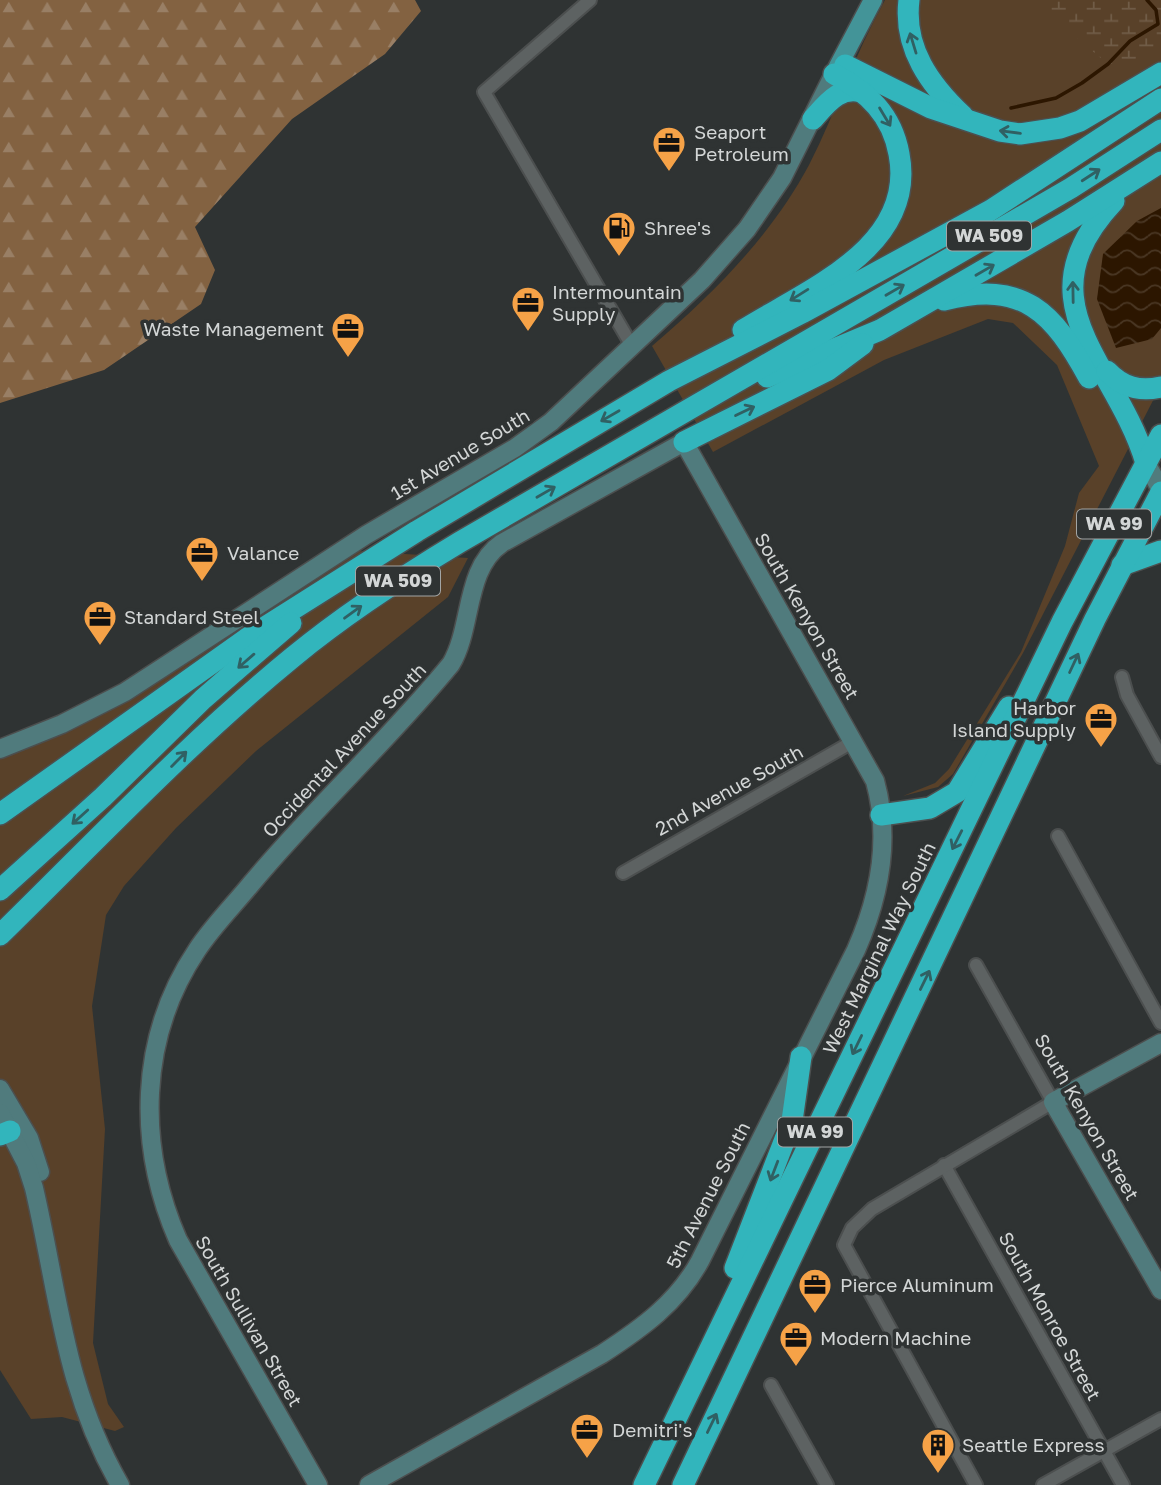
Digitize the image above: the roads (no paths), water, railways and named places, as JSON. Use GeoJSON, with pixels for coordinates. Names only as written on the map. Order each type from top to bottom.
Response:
{"type":"FeatureCollection","features":[{"type":"Feature","properties":{"kind":"highway"},"geometry":{"type":"LineString","coordinates":[[909,0],[910,33],[924,71],[939,92],[965,117]]}},
{"type":"Feature","properties":{"kind":"highway"},"geometry":{"type":"LineString","coordinates":[[669,381],[673,373],[852,261],[866,251],[885,228],[899,199],[901,163],[891,128],[867,94],[837,68]]}},
{"type":"Feature","properties":{"kind":"highway"},"geometry":{"type":"LineString","coordinates":[[837,68],[931,108],[965,117],[1000,131],[1020,134],[1060,128],[1080,121],[1161,73]]}},
{"type":"Feature","properties":{"kind":"highway"},"geometry":{"type":"LineString","coordinates":[[813,119],[840,93],[855,89],[867,94]]}},
{"type":"Feature","properties":{"kind":"highway","name":"WA 509"},"geometry":{"type":"LineString","coordinates":[[0,890],[298,616],[417,531],[669,381],[802,313],[991,210],[1161,99]]}},
{"type":"Feature","properties":{"kind":"highway","name":"WA 509"},"geometry":{"type":"LineString","coordinates":[[0,919],[83,854],[240,703],[294,656],[370,600],[460,542],[1071,188],[1161,130]]}},
{"type":"Feature","properties":{"kind":"highway"},"geometry":{"type":"LineString","coordinates":[[701,404],[880,330],[1132,183],[1161,162]]}},
{"type":"Feature","properties":{"kind":"highway"},"geometry":{"type":"LineString","coordinates":[[1132,183],[1082,241],[1074,264],[1073,309],[1094,356],[1138,435],[1146,463]]}},
{"type":"Feature","properties":{"kind":"highway"},"geometry":{"type":"LineString","coordinates":[[926,304],[984,293],[1003,294],[1033,306],[1062,330],[1130,450],[1146,463]]}},
{"type":"Feature","properties":{"kind":"highway"},"geometry":{"type":"LineString","coordinates":[[684,442],[838,364],[880,330]]}},
{"type":"Feature","properties":{"kind":"highway"},"geometry":{"type":"LineString","coordinates":[[1094,356],[1125,386],[1149,390],[1161,387]]}},
{"type":"Feature","properties":{"kind":"highway","name":"West Marginal Way South"},"geometry":{"type":"LineString","coordinates":[[644,1485],[1062,622],[1161,435]]}},
{"type":"Feature","properties":{"kind":"highway","name":"WA 99"},"geometry":{"type":"LineString","coordinates":[[683,1485],[1122,565],[1161,491]]}},
{"type":"Feature","properties":{"kind":"highway"},"geometry":{"type":"LineString","coordinates":[[0,814],[246,639],[417,531]]}},
{"type":"Feature","properties":{"kind":"highway"},"geometry":{"type":"LineString","coordinates":[[1122,565],[1161,551]]}},
{"type":"Feature","properties":{"kind":"highway"},"geometry":{"type":"LineString","coordinates":[[881,815],[930,808],[957,792],[1062,622]]}},
{"type":"Feature","properties":{"kind":"highway"},"geometry":{"type":"LineString","coordinates":[[0,935],[83,854]]}},
{"type":"Feature","properties":{"kind":"highway"},"geometry":{"type":"LineString","coordinates":[[659,1455],[774,1172],[792,1121],[801,1058]]}},
{"type":"Feature","properties":{"kind":"main road","name":"1st Avenue South"},"geometry":{"type":"LineString","coordinates":[[837,68],[873,0]]}},
{"type":"Feature","properties":{"kind":"street"},"geometry":{"type":"LineString","coordinates":[[590,0],[484,92],[632,346]]}},
{"type":"Feature","properties":{"kind":"street","name":"1st Avenue South"},"geometry":{"type":"LineString","coordinates":[[0,749],[62,724],[125,692],[366,535],[514,448],[551,422],[702,280],[747,229],[782,178],[837,68]]}},
{"type":"Feature","properties":{"kind":"street","name":"South Kenyon Street"},"geometry":{"type":"LineString","coordinates":[[684,442],[854,741],[875,781],[881,815]]}},
{"type":"Feature","properties":{"kind":"street","name":"Occidental Avenue South"},"geometry":{"type":"LineString","coordinates":[[155,1171],[148,1105],[154,1057],[175,991],[197,950],[271,860],[451,664],[467,626],[478,573],[489,554],[502,543],[684,442]]}},
{"type":"Feature","properties":{"kind":"street","name":"WA 99"},"geometry":{"type":"LineString","coordinates":[[1146,463],[1161,491]]}},
{"type":"Feature","properties":{"kind":"street"},"geometry":{"type":"LineString","coordinates":[[1122,677],[1127,695],[1161,757]]}},
{"type":"Feature","properties":{"kind":"street","name":"2nd Avenue South"},"geometry":{"type":"LineString","coordinates":[[623,873],[854,741]]}},
{"type":"Feature","properties":{"kind":"street","name":"5th Avenue South"},"geometry":{"type":"LineString","coordinates":[[369,1485],[602,1354],[672,1302],[700,1261],[856,950],[871,913],[881,872],[881,815]]}},
{"type":"Feature","properties":{"kind":"street"},"geometry":{"type":"LineString","coordinates":[[1058,836],[1161,1023]]}},
{"type":"Feature","properties":{"kind":"street","name":"South Kenyon Street"},"geometry":{"type":"LineString","coordinates":[[976,965],[1161,1290]]}},
{"type":"Feature","properties":{"kind":"street"},"geometry":{"type":"LineString","coordinates":[[976,1485],[847,1255],[844,1245],[852,1228],[872,1209],[1053,1102],[1161,1043]]}},
{"type":"Feature","properties":{"kind":"street"},"geometry":{"type":"LineString","coordinates":[[0,1089],[29,1138],[37,1161],[63,1288],[60,1313]]}},
{"type":"Feature","properties":{"kind":"street"},"geometry":{"type":"LineString","coordinates":[[3,1127],[34,1188],[82,1406],[120,1485]]}},
{"type":"Feature","properties":{"kind":"street","name":"South Monroe Street"},"geometry":{"type":"LineString","coordinates":[[944,1165],[1123,1485]]}},
{"type":"Feature","properties":{"kind":"street","name":"South Sullivan Street"},"geometry":{"type":"LineString","coordinates":[[155,1171],[166,1211],[178,1240],[318,1485]]}},
{"type":"Feature","properties":{"kind":"street"},"geometry":{"type":"LineString","coordinates":[[771,1385],[827,1485]]}},
{"type":"Feature","properties":{"kind":"street"},"geometry":{"type":"LineString","coordinates":[[1043,1485],[1161,1419]]}},
{"type":"Feature","properties":{"kind":"water"},"geometry":{"type":"Polygon","coordinates":[[[1161,208],[1161,328],[1152,339],[1116,348],[1097,299],[1103,254],[1137,221],[1161,208]]]}},
{"type":"Feature","properties":{"kind":"waterway"},"geometry":{"type":"LineString","coordinates":[[1011,108],[1056,98],[1108,64],[1130,41],[1158,24],[1156,10],[1147,0]]}},
{"type":"Feature","properties":{"kind":"place","name":"Seaport Petroleum"},"geometry":{"type":"Point","coordinates":[669,173]}},
{"type":"Feature","properties":{"kind":"place","name":"Shree's"},"geometry":{"type":"Point","coordinates":[619,258]}},
{"type":"Feature","properties":{"kind":"place","name":"Intermountain Supply"},"geometry":{"type":"Point","coordinates":[528,333]}},
{"type":"Feature","properties":{"kind":"place","name":"Waste Management"},"geometry":{"type":"Point","coordinates":[348,359]}},
{"type":"Feature","properties":{"kind":"place","name":"Valance"},"geometry":{"type":"Point","coordinates":[202,583]}},
{"type":"Feature","properties":{"kind":"place","name":"Standard Steel"},"geometry":{"type":"Point","coordinates":[100,647]}},
{"type":"Feature","properties":{"kind":"place","name":"Harbor Island Supply"},"geometry":{"type":"Point","coordinates":[1101,749]}},
{"type":"Feature","properties":{"kind":"place","name":"Pierce Aluminum"},"geometry":{"type":"Point","coordinates":[815,1315]}},
{"type":"Feature","properties":{"kind":"place","name":"Modern Machine"},"geometry":{"type":"Point","coordinates":[796,1368]}},
{"type":"Feature","properties":{"kind":"place","name":"Demitri's"},"geometry":{"type":"Point","coordinates":[587,1460]}},
{"type":"Feature","properties":{"kind":"place","name":"Seattle Express"},"geometry":{"type":"Point","coordinates":[938,1475]}}]}
